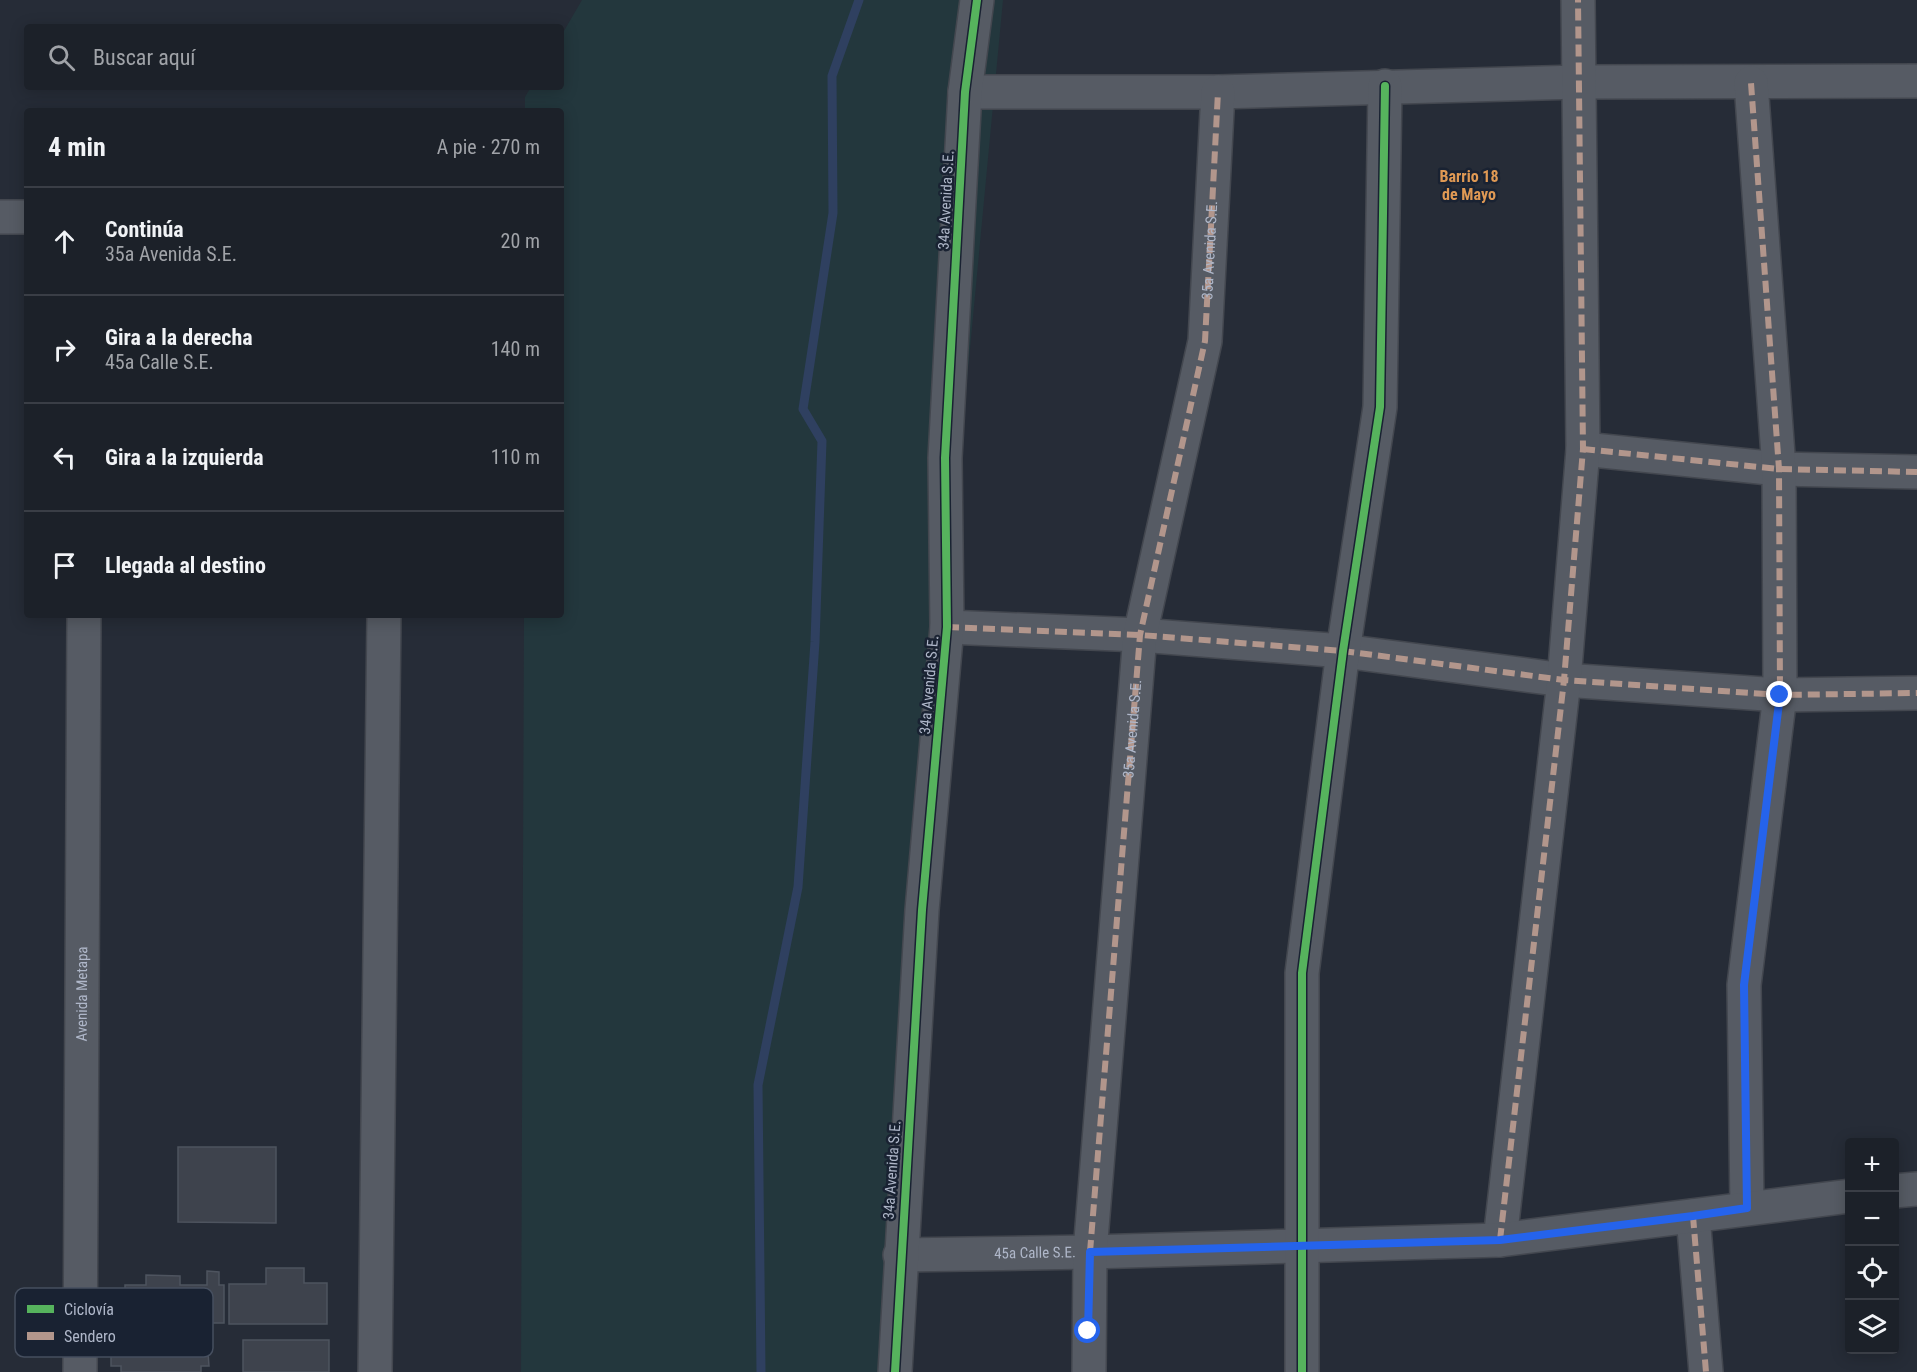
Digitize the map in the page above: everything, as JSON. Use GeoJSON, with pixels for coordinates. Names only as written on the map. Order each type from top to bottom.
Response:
{"type":"FeatureCollection","features":[{"type":"Feature","properties":{"kind":"street","name":"34a Avenida S.E."},"geometry":{"type":"LineString","coordinates":[[895,1372],[900,1255],[922,910],[947,627],[945,458],[965,92],[977,0]]}},
{"type":"Feature","properties":{"kind":"street"},"geometry":{"type":"LineString","coordinates":[[1500,1240],[1564,680],[1583,449],[1578,0]]}},
{"type":"Feature","properties":{"kind":"street"},"geometry":{"type":"LineString","coordinates":[[965,92],[1218,92],[1579,82],[1917,81]]}},
{"type":"Feature","properties":{"kind":"street"},"geometry":{"type":"LineString","coordinates":[[1747,1208],[1744,985],[1780,695],[1779,469],[1751,83]]}},
{"type":"Feature","properties":{"kind":"street"},"geometry":{"type":"LineString","coordinates":[[1302,1372],[1300,1247],[1302,973],[1343,651],[1380,407],[1385,86]]}},
{"type":"Feature","properties":{"kind":"street","name":"35a Avenida S.E."},"geometry":{"type":"LineString","coordinates":[[1089,1372],[1090,1252],[1140,635],[1205,341],[1218,92]]}},
{"type":"Feature","properties":{"kind":"street"},"geometry":{"type":"LineString","coordinates":[[0,217],[24,217]]}},
{"type":"Feature","properties":{"kind":"street"},"geometry":{"type":"LineString","coordinates":[[1583,449],[1779,469],[1917,472]]}},
{"type":"Feature","properties":{"kind":"street","name":"Avenida Metapa"},"geometry":{"type":"LineString","coordinates":[[80,1288],[84,618]]}},
{"type":"Feature","properties":{"kind":"street"},"geometry":{"type":"LineString","coordinates":[[375,1372],[384,618]]}},
{"type":"Feature","properties":{"kind":"street"},"geometry":{"type":"LineString","coordinates":[[947,627],[1140,635],[1343,651],[1564,680],[1780,695],[1917,693]]}},
{"type":"Feature","properties":{"kind":"street"},"geometry":{"type":"LineString","coordinates":[[1899,1191],[1917,1189]]}},
{"type":"Feature","properties":{"kind":"street","name":"45a Calle S.E."},"geometry":{"type":"LineString","coordinates":[[900,1255],[1300,1247],[1500,1240],[1845,1197]]}},
{"type":"Feature","properties":{"kind":"street"},"geometry":{"type":"LineString","coordinates":[[1693,1216],[1706,1372]]}},
{"type":"Feature","properties":{"kind":"street","name":"Avenida Metapa"},"geometry":{"type":"LineString","coordinates":[[80,1357],[80,1372]]}},
{"type":"Feature","properties":{"kind":"shaded area"},"geometry":{"type":"Polygon","coordinates":[[[582,0],[1003,0],[959,465],[895,1372],[521,1372],[524,618],[564,618],[564,108],[525,108],[525,97],[529,90],[564,90],[564,31],[582,0]]]}},
{"type":"Feature","properties":{"kind":"building"},"geometry":{"type":"Polygon","coordinates":[[[178,1147],[276,1147],[276,1223],[178,1222],[178,1147]]]}},
{"type":"Feature","properties":{"kind":"building"},"geometry":{"type":"Polygon","coordinates":[[[266,1268],[304,1268],[304,1283],[327,1283],[327,1324],[229,1324],[229,1284],[266,1284],[266,1268]]]}},
{"type":"Feature","properties":{"kind":"building"},"geometry":{"type":"Polygon","coordinates":[[[207,1271],[219,1272],[219,1285],[224,1285],[224,1323],[213,1323],[213,1288],[125,1288],[125,1285],[146,1285],[146,1275],[180,1276],[180,1285],[207,1285],[207,1271]]]}},
{"type":"Feature","properties":{"kind":"building"},"geometry":{"type":"Polygon","coordinates":[[[243,1340],[329,1340],[329,1372],[243,1372],[243,1340]]]}},
{"type":"Feature","properties":{"kind":"building"},"geometry":{"type":"Polygon","coordinates":[[[111,1357],[208,1357],[209,1366],[201,1366],[201,1372],[121,1372],[121,1366],[111,1366],[111,1357]]]}},
{"type":"Feature","properties":{"kind":"waterway"},"geometry":{"type":"LineString","coordinates":[[761,1372],[758,1085],[798,887],[815,642],[822,441],[803,409],[833,213],[832,76],[859,0]]}},
{"type":"Feature","properties":{"kind":"marked path"},"geometry":{"type":"LineString","coordinates":[[1500,1240],[1564,680],[1583,449],[1578,0]]}},
{"type":"Feature","properties":{"kind":"marked path"},"geometry":{"type":"LineString","coordinates":[[1747,1208],[1744,985],[1780,695],[1779,469],[1751,83]]}},
{"type":"Feature","properties":{"kind":"marked path"},"geometry":{"type":"LineString","coordinates":[[1090,1252],[1140,635],[1205,341],[1218,92]]}},
{"type":"Feature","properties":{"kind":"marked path"},"geometry":{"type":"LineString","coordinates":[[1583,449],[1779,469],[1917,472]]}},
{"type":"Feature","properties":{"kind":"marked path"},"geometry":{"type":"LineString","coordinates":[[947,627],[1140,635],[1343,651],[1564,680],[1780,695],[1917,693]]}},
{"type":"Feature","properties":{"kind":"marked path"},"geometry":{"type":"LineString","coordinates":[[1693,1216],[1706,1372]]}},
{"type":"Feature","properties":{"kind":"cycle path"},"geometry":{"type":"LineString","coordinates":[[895,1372],[922,910],[947,627],[945,458],[965,92],[977,0]]}},
{"type":"Feature","properties":{"kind":"cycle path"},"geometry":{"type":"LineString","coordinates":[[1302,1372],[1302,973],[1343,651],[1380,407],[1385,86]]}},
{"type":"Feature","properties":{"kind":"district","name":"Barrio 18 de Mayo"},"geometry":{"type":"Point","coordinates":[1469,185]}},
{"type":"Feature","properties":{"kind":"route"},"geometry":{"type":"LineString","coordinates":[[1088,1331],[1090,1252],[1500,1240],[1747,1208],[1744,985],[1780,695]]}}]}
